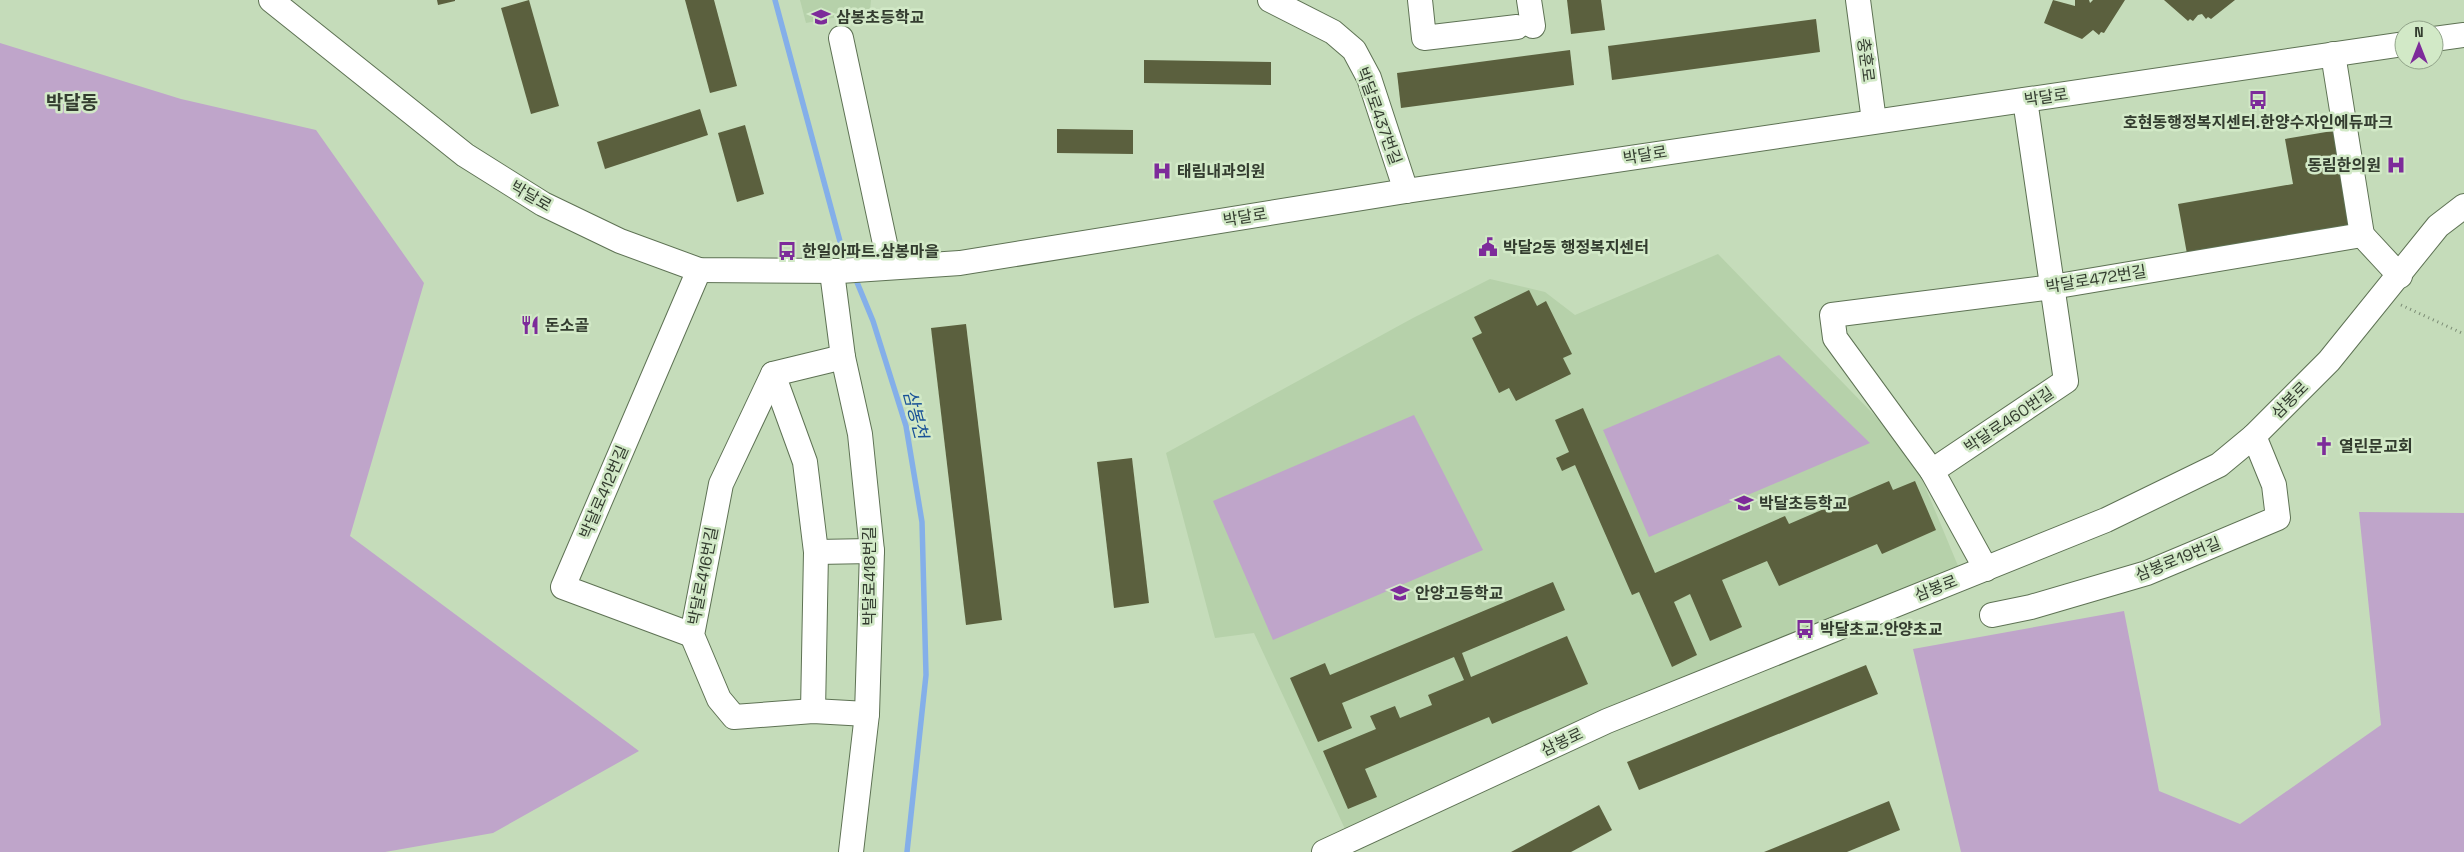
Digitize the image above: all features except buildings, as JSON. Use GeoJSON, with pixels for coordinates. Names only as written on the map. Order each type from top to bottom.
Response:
{"type":"FeatureCollection","features":[{"type":"Feature","properties":{"kind":"street","name":"박달로"},"geometry":{"type":"LineString","coordinates":[[271,0],[465,155],[491,172],[543,204],[620,242],[699,270],[836,271],[960,263],[1406,191],[2394,45]]}},
{"type":"Feature","properties":{"kind":"street","name":"박달로437번길"},"geometry":{"type":"LineString","coordinates":[[1270,0],[1332,32],[1354,50],[1369,78],[1406,191]]}},
{"type":"Feature","properties":{"kind":"street"},"geometry":{"type":"LineString","coordinates":[[1420,0],[1424,38],[1525,26],[1529,0]]}},
{"type":"Feature","properties":{"kind":"street","name":"충훈로"},"geometry":{"type":"LineString","coordinates":[[1858,0],[1874,121]]}},
{"type":"Feature","properties":{"kind":"street"},"geometry":{"type":"LineString","coordinates":[[2444,38],[2464,35]]}},
{"type":"Feature","properties":{"kind":"street"},"geometry":{"type":"LineString","coordinates":[[841,38],[888,267]]}},
{"type":"Feature","properties":{"kind":"street"},"geometry":{"type":"LineString","coordinates":[[2333,54],[2362,235],[2400,276]]}},
{"type":"Feature","properties":{"kind":"street","name":"박달로460번길"},"geometry":{"type":"LineString","coordinates":[[1932,471],[2066,382],[2025,100]]}},
{"type":"Feature","properties":{"kind":"street","name":"삼봉로"},"geometry":{"type":"LineString","coordinates":[[1324,852],[1607,721],[1739,666],[2106,520],[2219,465],[2254,436],[2329,361],[2384,296],[2438,226],[2464,206]]}},
{"type":"Feature","properties":{"kind":"street","name":"박달로472번길"},"geometry":{"type":"LineString","coordinates":[[1932,471],[1835,338],[1832,315],[2052,287],[2362,235]]}},
{"type":"Feature","properties":{"kind":"street","name":"박달로412번길"},"geometry":{"type":"LineString","coordinates":[[692,635],[563,587],[699,270]]}},
{"type":"Feature","properties":{"kind":"street","name":"박달로418번길"},"geometry":{"type":"LineString","coordinates":[[836,271],[843,357],[860,434],[872,551],[867,714],[851,852]]}},
{"type":"Feature","properties":{"kind":"street"},"geometry":{"type":"LineString","coordinates":[[813,711],[816,552],[805,462],[773,374],[843,357]]}},
{"type":"Feature","properties":{"kind":"street","name":"박달로416번길"},"geometry":{"type":"LineString","coordinates":[[773,374],[721,484],[692,635],[719,699],[734,717],[813,711],[867,714]]}},
{"type":"Feature","properties":{"kind":"street","name":"삼봉로19번길"},"geometry":{"type":"LineString","coordinates":[[1992,615],[2031,607],[2147,573],[2278,518],[2274,485],[2254,436]]}},
{"type":"Feature","properties":{"kind":"street"},"geometry":{"type":"LineString","coordinates":[[1932,471],[1986,569]]}},
{"type":"Feature","properties":{"kind":"street"},"geometry":{"type":"LineString","coordinates":[[816,552],[872,551]]}},
{"type":"Feature","properties":{"kind":"path"},"geometry":{"type":"LineString","coordinates":[[2384,296],[2464,334]]}},
{"type":"Feature","properties":{"kind":"shaded area","name":"삼봉초등학교"},"geometry":{"type":"Polygon","coordinates":[[[800,0],[871,0],[870,11],[806,23],[800,0]]]}},
{"type":"Feature","properties":{"kind":"shaded area"},"geometry":{"type":"Polygon","coordinates":[[[0,43],[181,99],[316,130],[424,283],[350,536],[639,751],[493,833],[385,852],[0,852],[0,43]]]}},
{"type":"Feature","properties":{"kind":"shaded area"},"geometry":{"type":"Polygon","coordinates":[[[1718,254],[1911,453],[1961,573],[1642,700],[1345,829],[1254,633],[1215,638],[1166,453],[1413,318],[1490,279],[1545,292],[1575,315],[1718,254]]]}},
{"type":"Feature","properties":{"kind":"shaded area"},"geometry":{"type":"Polygon","coordinates":[[[1779,355],[1870,443],[1649,537],[1603,430],[1779,355]]]}},
{"type":"Feature","properties":{"kind":"shaded area"},"geometry":{"type":"Polygon","coordinates":[[[1414,415],[1483,550],[1273,640],[1213,501],[1414,415]]]}},
{"type":"Feature","properties":{"kind":"shaded area"},"geometry":{"type":"Polygon","coordinates":[[[2359,512],[2464,513],[2464,852],[1961,852],[1913,649],[2124,611],[2159,791],[2240,824],[2381,725],[2359,512]]]}},
{"type":"Feature","properties":{"kind":"waterway","name":"삼봉천"},"geometry":{"type":"LineString","coordinates":[[775,0],[841,245],[849,264]]}},
{"type":"Feature","properties":{"kind":"waterway","name":"삼봉천"},"geometry":{"type":"LineString","coordinates":[[854,275],[873,321],[906,426],[922,522],[926,675],[907,852]]}},
{"type":"Feature","properties":{"kind":"place","name":"삼봉초등학교"},"geometry":{"type":"Point","coordinates":[821,17]}},
{"type":"Feature","properties":{"kind":"place","name":"호현동행정복지센터.한양수자인에듀파크"},"geometry":{"type":"Point","coordinates":[2258,100]}},
{"type":"Feature","properties":{"kind":"place","name":"동림한의원"},"geometry":{"type":"Point","coordinates":[2396,165]}},
{"type":"Feature","properties":{"kind":"place","name":"태림내과의원"},"geometry":{"type":"Point","coordinates":[1162,171]}},
{"type":"Feature","properties":{"kind":"place","name":"박달2동 행정복지센터"},"geometry":{"type":"Point","coordinates":[1488,247]}},
{"type":"Feature","properties":{"kind":"place","name":"한일아파트.삼봉마을"},"geometry":{"type":"Point","coordinates":[787,251]}},
{"type":"Feature","properties":{"kind":"place","name":"돈소골"},"geometry":{"type":"Point","coordinates":[530,325]}},
{"type":"Feature","properties":{"kind":"place","name":"열린문교회"},"geometry":{"type":"Point","coordinates":[2324,446]}},
{"type":"Feature","properties":{"kind":"place","name":"박달초등학교"},"geometry":{"type":"Point","coordinates":[1744,503]}},
{"type":"Feature","properties":{"kind":"place","name":"안양고등학교"},"geometry":{"type":"Point","coordinates":[1400,593]}},
{"type":"Feature","properties":{"kind":"place","name":"박달초교.안양초교"},"geometry":{"type":"Point","coordinates":[1805,629]}},
{"type":"Feature","properties":{"kind":"district","name":"박달동"},"geometry":{"type":"Point","coordinates":[72,102]}}]}
